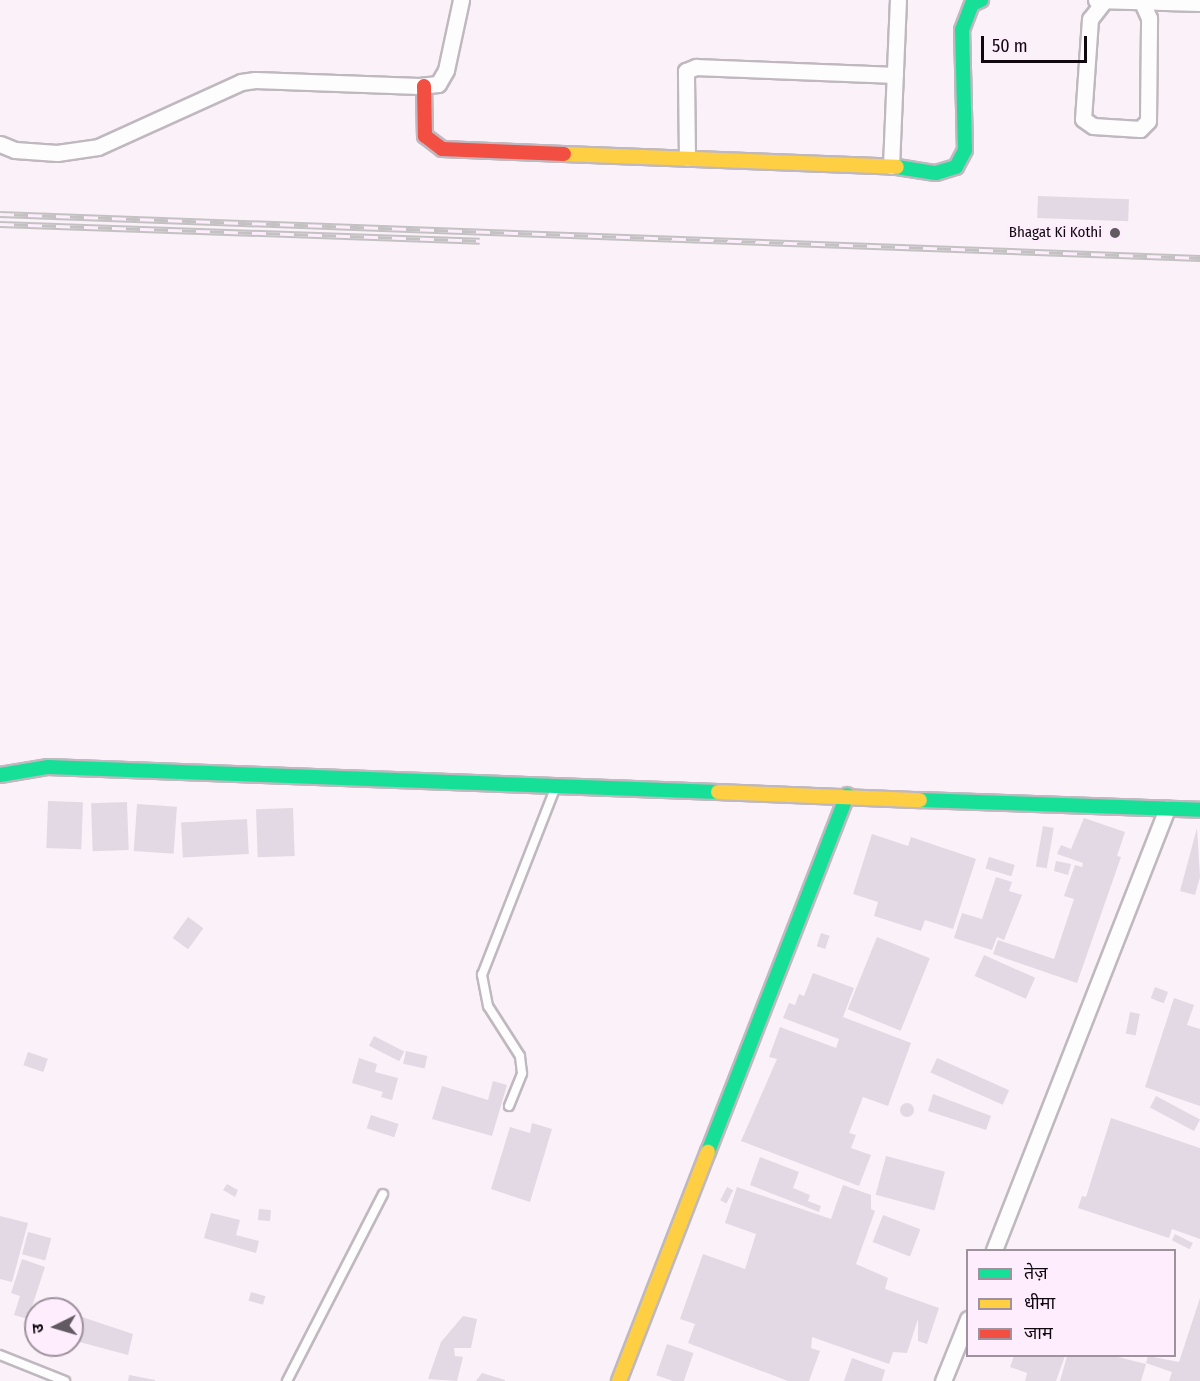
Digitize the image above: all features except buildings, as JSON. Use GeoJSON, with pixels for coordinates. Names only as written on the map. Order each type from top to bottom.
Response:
{"type":"FeatureCollection","features":[{"type":"Feature","properties":{"kind":"street"},"geometry":{"type":"LineString","coordinates":[[0,144],[15,150],[57,153],[98,147],[241,82],[255,80],[424,86],[438,84],[447,70],[461,0]]}},
{"type":"Feature","properties":{"kind":"street"},"geometry":{"type":"LineString","coordinates":[[891,166],[898,0]]}},
{"type":"Feature","properties":{"kind":"street"},"geometry":{"type":"LineString","coordinates":[[424,86],[425,136],[442,149],[891,166],[936,173],[956,167],[965,150],[962,30],[972,4],[981,0]]}},
{"type":"Feature","properties":{"kind":"street"},"geometry":{"type":"LineString","coordinates":[[1096,0],[1200,3]]}},
{"type":"Feature","properties":{"kind":"street"},"geometry":{"type":"LineString","coordinates":[[1106,0],[1090,19],[1083,119],[1093,126],[1140,129],[1148,121],[1149,18],[1142,1]]}},
{"type":"Feature","properties":{"kind":"street"},"geometry":{"type":"LineString","coordinates":[[687,158],[684,80],[687,71],[696,67],[895,75]]}},
{"type":"Feature","properties":{"kind":"street"},"geometry":{"type":"LineString","coordinates":[[0,775],[48,767],[557,783],[1200,810]]}},
{"type":"Feature","properties":{"kind":"street"},"geometry":{"type":"LineString","coordinates":[[619,1381],[847,795]]}},
{"type":"Feature","properties":{"kind":"street"},"geometry":{"type":"LineString","coordinates":[[995,1249],[1167,809]]}},
{"type":"Feature","properties":{"kind":"street"},"geometry":{"type":"LineString","coordinates":[[943,1381],[966,1324]]}},
{"type":"Feature","properties":{"kind":"lane"},"geometry":{"type":"LineString","coordinates":[[509,1106],[522,1073],[520,1056],[488,1006],[483,975],[557,783]]}},
{"type":"Feature","properties":{"kind":"lane"},"geometry":{"type":"LineString","coordinates":[[287,1381],[383,1194]]}},
{"type":"Feature","properties":{"kind":"lane"},"geometry":{"type":"LineString","coordinates":[[0,1355],[65,1381]]}},
{"type":"Feature","properties":{"kind":"railway"},"geometry":{"type":"LineString","coordinates":[[0,214],[1200,258]]}},
{"type":"Feature","properties":{"kind":"railway"},"geometry":{"type":"LineString","coordinates":[[0,224],[480,241]]}},
{"type":"Feature","properties":{"kind":"traffic: fast"},"geometry":{"type":"LineString","coordinates":[[897,167],[936,173],[956,167],[965,150],[962,30],[972,4],[981,0]]}},
{"type":"Feature","properties":{"kind":"traffic: fast"},"geometry":{"type":"LineString","coordinates":[[0,775],[48,767],[718,792]]}},
{"type":"Feature","properties":{"kind":"traffic: fast"},"geometry":{"type":"LineString","coordinates":[[708,1152],[847,795]]}},
{"type":"Feature","properties":{"kind":"traffic: fast"},"geometry":{"type":"LineString","coordinates":[[920,800],[1200,810]]}},
{"type":"Feature","properties":{"kind":"traffic: slow"},"geometry":{"type":"LineString","coordinates":[[564,154],[897,167]]}},
{"type":"Feature","properties":{"kind":"traffic: slow"},"geometry":{"type":"LineString","coordinates":[[718,792],[920,800]]}},
{"type":"Feature","properties":{"kind":"traffic: slow"},"geometry":{"type":"LineString","coordinates":[[619,1381],[708,1152]]}},
{"type":"Feature","properties":{"kind":"traffic: jam"},"geometry":{"type":"LineString","coordinates":[[424,86],[425,136],[442,149],[564,154]]}},
{"type":"Feature","properties":{"kind":"place","name":"Bhagat Ki Kothi"},"geometry":{"type":"Point","coordinates":[1115,233]}}]}
